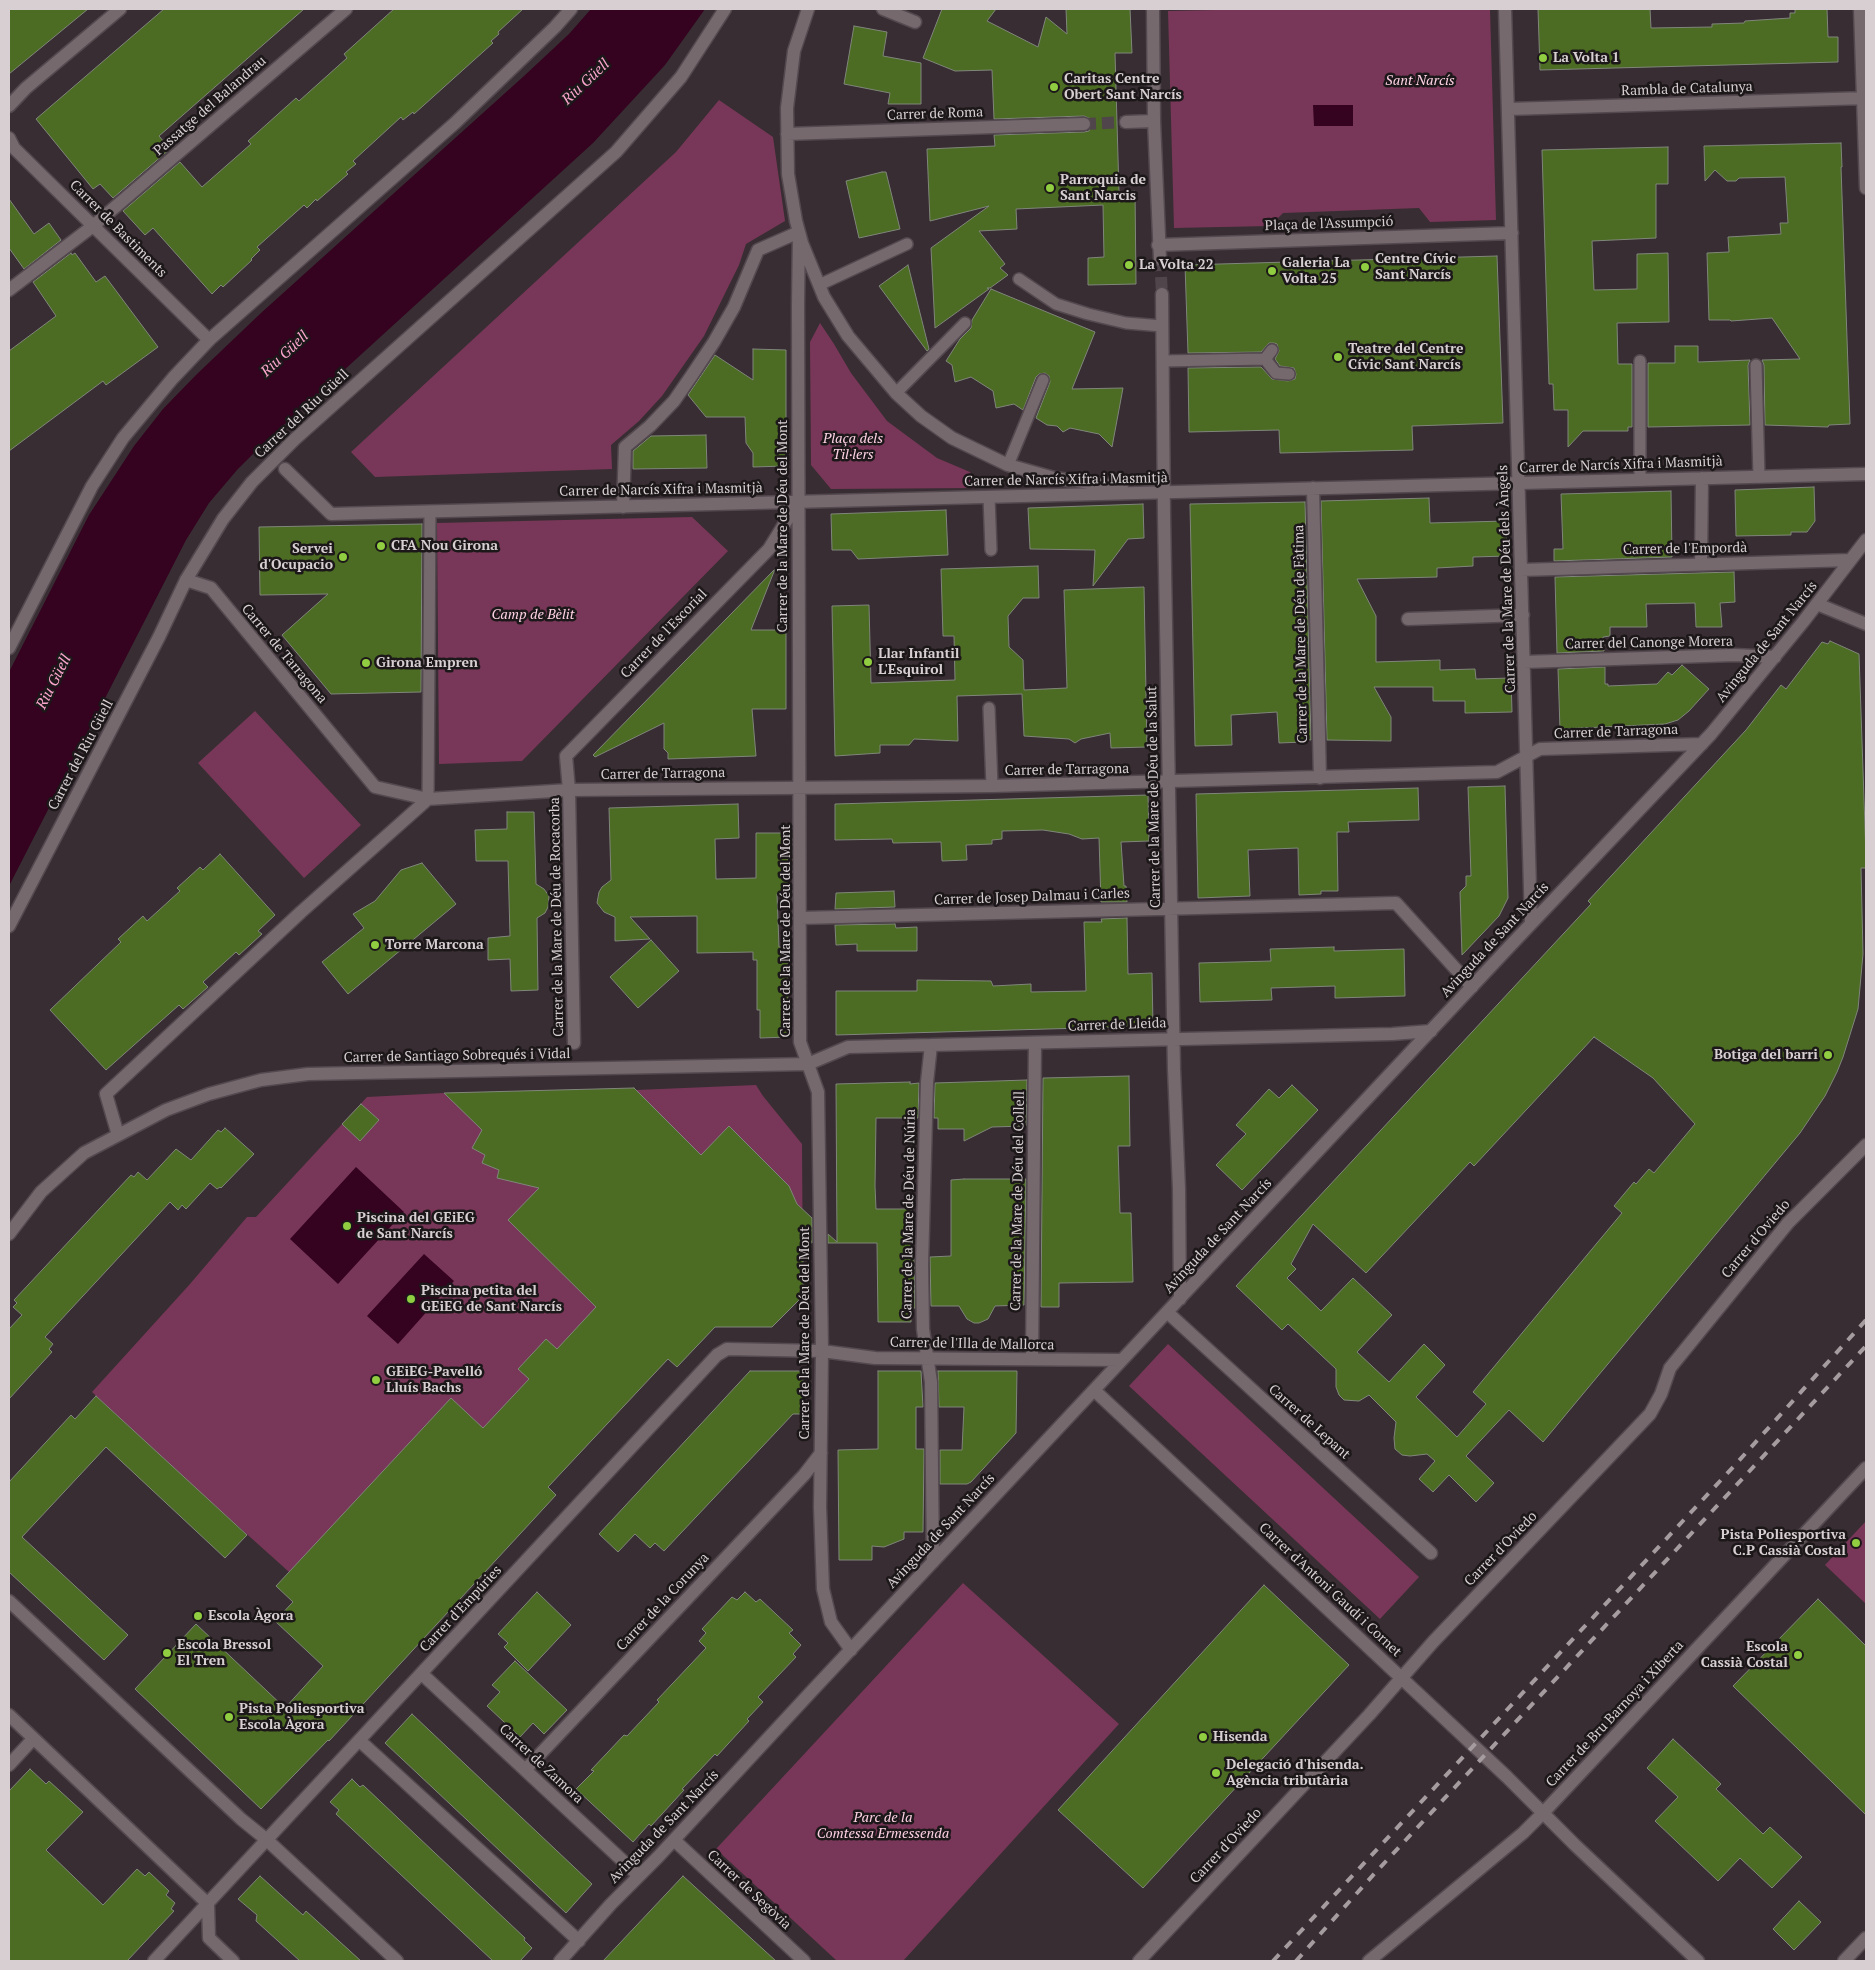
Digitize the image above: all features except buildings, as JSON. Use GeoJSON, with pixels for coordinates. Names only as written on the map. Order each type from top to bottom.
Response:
{"type":"FeatureCollection","features":[{"type":"Feature","properties":{"kind":"street"},"geometry":{"type":"LineString","coordinates":[[9,106],[26,88],[120,9]]}},
{"type":"Feature","properties":{"kind":"street","name":"Passatge del Balandrau"},"geometry":{"type":"LineString","coordinates":[[9,290],[93,226],[346,9]]}},
{"type":"Feature","properties":{"kind":"street"},"geometry":{"type":"LineString","coordinates":[[9,648],[92,486],[118,446],[173,378],[209,340],[455,123],[571,9]]}},
{"type":"Feature","properties":{"kind":"street","name":"Carrer del Riu Güell"},"geometry":{"type":"LineString","coordinates":[[9,926],[159,637],[186,580],[223,519],[252,482],[295,439],[616,152],[681,77],[725,9]]}},
{"type":"Feature","properties":{"kind":"street"},"geometry":{"type":"LineString","coordinates":[[808,9],[794,51],[787,108],[788,174],[796,221],[802,243],[824,298],[848,336],[896,393],[922,416],[952,438],[1008,465],[1054,478],[1164,492]]}},
{"type":"Feature","properties":{"kind":"street"},"geometry":{"type":"LineString","coordinates":[[883,9],[915,22]]}},
{"type":"Feature","properties":{"kind":"street"},"geometry":{"type":"LineString","coordinates":[[1153,9],[1154,122],[1160,260]]}},
{"type":"Feature","properties":{"kind":"street"},"geometry":{"type":"LineString","coordinates":[[1505,9],[1512,233]]}},
{"type":"Feature","properties":{"kind":"street"},"geometry":{"type":"LineString","coordinates":[[1860,9],[1865,98],[1866,188]]}},
{"type":"Feature","properties":{"kind":"street","name":"Rambla de Catalunya"},"geometry":{"type":"LineString","coordinates":[[1509,109],[1865,98]]}},
{"type":"Feature","properties":{"kind":"street"},"geometry":{"type":"LineString","coordinates":[[1126,122],[1154,122]]}},
{"type":"Feature","properties":{"kind":"street","name":"Carrer de Roma"},"geometry":{"type":"LineString","coordinates":[[787,134],[1084,124]]}},
{"type":"Feature","properties":{"kind":"street","name":"Carrer de Bastiments"},"geometry":{"type":"LineString","coordinates":[[9,138],[14,148],[209,340]]}},
{"type":"Feature","properties":{"kind":"street"},"geometry":{"type":"LineString","coordinates":[[623,506],[625,447],[650,426],[674,401],[734,307],[758,250],[799,232]]}},
{"type":"Feature","properties":{"kind":"street","name":"Carrer de la Mare de Déu del Mont"},"geometry":{"type":"LineString","coordinates":[[799,232],[800,1042],[818,1092],[822,1351],[820,1507],[823,1589],[831,1622],[851,1650]]}},
{"type":"Feature","properties":{"kind":"street","name":"Plaça de l'Assumpció"},"geometry":{"type":"LineString","coordinates":[[1158,245],[1512,233]]}},
{"type":"Feature","properties":{"kind":"street","name":"Carrer de la Mare de Déu dels Àngels"},"geometry":{"type":"LineString","coordinates":[[1512,233],[1531,924]]}},
{"type":"Feature","properties":{"kind":"street","name":"Carrer de la Mare de Déu de la Salut"},"geometry":{"type":"LineString","coordinates":[[1162,294],[1169,782],[1180,1298]]}},
{"type":"Feature","properties":{"kind":"street","name":"Carrer de Narcís Xifra i Masmitjà"},"geometry":{"type":"LineString","coordinates":[[285,469],[331,514],[1866,474]]}},
{"type":"Feature","properties":{"kind":"street"},"geometry":{"type":"LineString","coordinates":[[1701,564],[1702,478]]}},
{"type":"Feature","properties":{"kind":"street","name":"Carrer de la Mare de Déu de Fàtima"},"geometry":{"type":"LineString","coordinates":[[1313,488],[1320,778]]}},
{"type":"Feature","properties":{"kind":"street","name":"Carrer de l'Escorial"},"geometry":{"type":"LineString","coordinates":[[569,790],[566,756],[769,549],[798,502]]}},
{"type":"Feature","properties":{"kind":"street","name":"Avinguda de Sant Narcís"},"geometry":{"type":"LineString","coordinates":[[560,1961],[611,1904],[674,1840],[1431,1030],[1702,744],[1775,657],[1866,541]]}},
{"type":"Feature","properties":{"kind":"street","name":"Carrer de l'Empordà"},"geometry":{"type":"LineString","coordinates":[[1521,570],[1850,560]]}},
{"type":"Feature","properties":{"kind":"street","name":"Carrer de Tarragona"},"geometry":{"type":"LineString","coordinates":[[186,580],[211,588],[374,787],[428,799],[569,790],[992,786],[1497,772],[1540,749],[1702,744]]}},
{"type":"Feature","properties":{"kind":"street"},"geometry":{"type":"LineString","coordinates":[[1817,604],[1866,624]]}},
{"type":"Feature","properties":{"kind":"street"},"geometry":{"type":"LineString","coordinates":[[1408,619],[1523,615]]}},
{"type":"Feature","properties":{"kind":"street","name":"Carrer del Canonge Morera"},"geometry":{"type":"LineString","coordinates":[[1524,662],[1735,655],[1775,657]]}},
{"type":"Feature","properties":{"kind":"street","name":"Carrer de la Mare de Déu de Rocacorba"},"geometry":{"type":"LineString","coordinates":[[569,790],[574,1043]]}},
{"type":"Feature","properties":{"kind":"street"},"geometry":{"type":"LineString","coordinates":[[118,1135],[106,1094],[301,912],[428,799]]}},
{"type":"Feature","properties":{"kind":"street","name":"Carrer de Josep Dalmau i Carles"},"geometry":{"type":"LineString","coordinates":[[800,918],[1396,903],[1472,987]]}},
{"type":"Feature","properties":{"kind":"street","name":"Carrer de Lleida"},"geometry":{"type":"LineString","coordinates":[[808,1064],[848,1048],[1174,1038],[1392,1034],[1431,1030]]}},
{"type":"Feature","properties":{"kind":"street","name":"Carrer de la Mare de Déu del Collell"},"geometry":{"type":"LineString","coordinates":[[1032,1359],[1035,1043]]}},
{"type":"Feature","properties":{"kind":"street","name":"Carrer de la Mare de Déu de Núria"},"geometry":{"type":"LineString","coordinates":[[930,1046],[927,1082],[922,1264],[923,1329],[932,1382],[933,1562]]}},
{"type":"Feature","properties":{"kind":"street","name":"Carrer de Santiago Sobrequés i Vidal"},"geometry":{"type":"LineString","coordinates":[[9,1234],[41,1192],[84,1153],[166,1110],[208,1094],[261,1080],[308,1074],[808,1064]]}},
{"type":"Feature","properties":{"kind":"street","name":"Carrer d'Oviedo"},"geometry":{"type":"LineString","coordinates":[[1139,1961],[1402,1678],[1433,1642],[1650,1414],[1661,1394],[1670,1368],[1788,1223],[1866,1145]]}},
{"type":"Feature","properties":{"kind":"street","name":"Carrer de Lepant"},"geometry":{"type":"LineString","coordinates":[[1167,1312],[1431,1553]]}},
{"type":"Feature","properties":{"kind":"street","name":"Carrer d'Empúries"},"geometry":{"type":"LineString","coordinates":[[154,1961],[717,1355],[727,1349],[822,1351]]}},
{"type":"Feature","properties":{"kind":"street","name":"Carrer de l'Illa de Mallorca"},"geometry":{"type":"LineString","coordinates":[[822,1351],[875,1358],[1122,1360]]}},
{"type":"Feature","properties":{"kind":"street","name":"Carrer d'Antoni Gaudí i Cornet"},"geometry":{"type":"LineString","coordinates":[[1094,1390],[1507,1777],[1698,1961]]}},
{"type":"Feature","properties":{"kind":"street","name":"Carrer de la Corunya"},"geometry":{"type":"LineString","coordinates":[[526,1770],[804,1475],[821,1452]]}},
{"type":"Feature","properties":{"kind":"street","name":"Carrer de Bru Barnoya i Xiberta"},"geometry":{"type":"LineString","coordinates":[[1369,1961],[1523,1834],[1866,1468]]}},
{"type":"Feature","properties":{"kind":"street"},"geometry":{"type":"LineString","coordinates":[[9,1601],[241,1819],[267,1840],[397,1961]]}},
{"type":"Feature","properties":{"kind":"street","name":"Carrer de Zamora"},"geometry":{"type":"LineString","coordinates":[[422,1674],[640,1876]]}},
{"type":"Feature","properties":{"kind":"street"},"geometry":{"type":"LineString","coordinates":[[9,1715],[208,1904],[209,1938],[233,1961]]}},
{"type":"Feature","properties":{"kind":"street"},"geometry":{"type":"LineString","coordinates":[[9,1764],[33,1739]]}},
{"type":"Feature","properties":{"kind":"street"},"geometry":{"type":"LineString","coordinates":[[360,1741],[579,1941]]}},
{"type":"Feature","properties":{"kind":"street","name":"Carrer de Segòvia"},"geometry":{"type":"LineString","coordinates":[[674,1840],[804,1961]]}},
{"type":"Feature","properties":{"kind":"street"},"geometry":{"type":"LineString","coordinates":[[1844,1961],[1866,1938]]}},
{"type":"Feature","properties":{"kind":"lane"},"geometry":{"type":"LineString","coordinates":[[819,285],[907,244]]}},
{"type":"Feature","properties":{"kind":"lane"},"geometry":{"type":"LineString","coordinates":[[1020,279],[1056,304],[1126,323],[1162,326]]}},
{"type":"Feature","properties":{"kind":"lane"},"geometry":{"type":"LineString","coordinates":[[896,393],[965,323]]}},
{"type":"Feature","properties":{"kind":"lane"},"geometry":{"type":"LineString","coordinates":[[1163,361],[1268,354],[1276,373],[1289,374]]}},
{"type":"Feature","properties":{"kind":"lane"},"geometry":{"type":"LineString","coordinates":[[1640,361],[1640,480]]}},
{"type":"Feature","properties":{"kind":"lane"},"geometry":{"type":"LineString","coordinates":[[1756,365],[1759,477]]}},
{"type":"Feature","properties":{"kind":"lane"},"geometry":{"type":"LineString","coordinates":[[1008,465],[1043,380]]}},
{"type":"Feature","properties":{"kind":"lane"},"geometry":{"type":"LineString","coordinates":[[989,497],[991,550]]}},
{"type":"Feature","properties":{"kind":"lane"},"geometry":{"type":"LineString","coordinates":[[428,799],[430,512]]}},
{"type":"Feature","properties":{"kind":"lane"},"geometry":{"type":"LineString","coordinates":[[989,708],[992,786]]}},
{"type":"Feature","properties":{"kind":"green space","name":"Sant Narcís"},"geometry":{"type":"Polygon","coordinates":[[[1490,9],[1496,220],[1430,222],[1419,208],[1283,213],[1270,226],[1174,228],[1168,11],[1490,9]]]}},
{"type":"Feature","properties":{"kind":"green space"},"geometry":{"type":"Polygon","coordinates":[[[719,100],[773,137],[785,221],[746,244],[739,265],[704,336],[662,396],[639,421],[611,445],[612,469],[375,477],[351,452],[676,152],[719,100]]]}},
{"type":"Feature","properties":{"kind":"green space","name":"Plaça dels Til·lers"},"geometry":{"type":"Polygon","coordinates":[[[820,323],[851,373],[887,421],[937,458],[970,472],[977,488],[831,489],[811,465],[810,342],[820,323]]]}},
{"type":"Feature","properties":{"kind":"green space","name":"Camp de Bèlit"},"geometry":{"type":"Polygon","coordinates":[[[692,517],[728,551],[522,761],[439,764],[437,523],[692,517]]]}},
{"type":"Feature","properties":{"kind":"green space"},"geometry":{"type":"Polygon","coordinates":[[[255,711],[361,825],[304,878],[198,763],[255,711]]]}},
{"type":"Feature","properties":{"kind":"green space","name":"GEiEG-Pavelló Lluís Bachs"},"geometry":{"type":"Polygon","coordinates":[[[756,1085],[802,1144],[803,1296],[772,1327],[715,1327],[677,1367],[668,1359],[548,1487],[556,1495],[395,1667],[201,1493],[92,1392],[190,1284],[247,1217],[256,1217],[367,1097],[444,1093],[636,1090],[756,1085]]]}},
{"type":"Feature","properties":{"kind":"green space"},"geometry":{"type":"Polygon","coordinates":[[[1168,1344],[1419,1577],[1380,1619],[1129,1386],[1168,1344]]]}},
{"type":"Feature","properties":{"kind":"green space","name":"Pista Poliesportiva C.P Cassià Costal"},"geometry":{"type":"Polygon","coordinates":[[[1866,1521],[1866,1604],[1825,1565],[1866,1521]]]}},
{"type":"Feature","properties":{"kind":"green space","name":"Parc de la Comtessa Ermessenda"},"geometry":{"type":"Polygon","coordinates":[[[963,1583],[1119,1724],[903,1961],[837,1961],[716,1849],[963,1583]]]}},
{"type":"Feature","properties":{"kind":"water","name":"Riu Güell"},"geometry":{"type":"Polygon","coordinates":[[[591,9],[705,9],[665,65],[593,143],[263,444],[237,470],[209,503],[186,540],[9,886],[9,672],[89,515],[134,446],[163,409],[196,375],[261,313],[524,76],[569,34],[591,9]]]}},
{"type":"Feature","properties":{"kind":"water"},"geometry":{"type":"Polygon","coordinates":[[[1313,105],[1353,105],[1353,126],[1314,126],[1313,105]]]}},
{"type":"Feature","properties":{"kind":"water","name":"Piscina del GEiEG de Sant Narcís"},"geometry":{"type":"Polygon","coordinates":[[[356,1167],[404,1212],[338,1284],[290,1239],[356,1167]]]}},
{"type":"Feature","properties":{"kind":"water","name":"Piscina petita del GEiEG de Sant Narcís"},"geometry":{"type":"Polygon","coordinates":[[[424,1254],[454,1281],[398,1344],[367,1316],[424,1254]]]}},
{"type":"Feature","properties":{"kind":"tunnel"},"geometry":{"type":"LineString","coordinates":[[1084,124],[1126,122]]}},
{"type":"Feature","properties":{"kind":"tunnel"},"geometry":{"type":"LineString","coordinates":[[1160,259],[1162,294]]}},
{"type":"Feature","properties":{"kind":"railway"},"geometry":{"type":"LineString","coordinates":[[1273,1961],[1735,1465],[1866,1320]]}},
{"type":"Feature","properties":{"kind":"railway"},"geometry":{"type":"LineString","coordinates":[[1296,1961],[1375,1873],[1866,1346]]}},
{"type":"Feature","properties":{"kind":"place","name":"La Volta 1"},"geometry":{"type":"Point","coordinates":[1543,58]}},
{"type":"Feature","properties":{"kind":"place","name":"Caritas Centre Obert Sant Narcís"},"geometry":{"type":"Point","coordinates":[1054,87]}},
{"type":"Feature","properties":{"kind":"place","name":"Parroquia de Sant Narcis"},"geometry":{"type":"Point","coordinates":[1050,188]}},
{"type":"Feature","properties":{"kind":"place","name":"La Volta 22"},"geometry":{"type":"Point","coordinates":[1129,265]}},
{"type":"Feature","properties":{"kind":"place","name":"Centre Cívic Sant Narcís"},"geometry":{"type":"Point","coordinates":[1365,267]}},
{"type":"Feature","properties":{"kind":"place","name":"Galeria La Volta 25"},"geometry":{"type":"Point","coordinates":[1272,271]}},
{"type":"Feature","properties":{"kind":"place","name":"Teatre del Centre Cívic Sant Narcís"},"geometry":{"type":"Point","coordinates":[1338,357]}},
{"type":"Feature","properties":{"kind":"place","name":"CFA Nou Girona"},"geometry":{"type":"Point","coordinates":[381,546]}},
{"type":"Feature","properties":{"kind":"place","name":"Servei d'Ocupacio"},"geometry":{"type":"Point","coordinates":[343,557]}},
{"type":"Feature","properties":{"kind":"place","name":"Llar Infantil L'Esquirol"},"geometry":{"type":"Point","coordinates":[868,662]}},
{"type":"Feature","properties":{"kind":"place","name":"Girona Empren"},"geometry":{"type":"Point","coordinates":[366,663]}},
{"type":"Feature","properties":{"kind":"place","name":"Torre Marcona"},"geometry":{"type":"Point","coordinates":[375,945]}},
{"type":"Feature","properties":{"kind":"place","name":"Botiga del barri"},"geometry":{"type":"Point","coordinates":[1828,1055]}},
{"type":"Feature","properties":{"kind":"place","name":"Piscina del GEiEG de Sant Narcís"},"geometry":{"type":"Point","coordinates":[347,1226]}},
{"type":"Feature","properties":{"kind":"place","name":"Piscina petita del GEiEG de Sant Narcís"},"geometry":{"type":"Point","coordinates":[411,1299]}},
{"type":"Feature","properties":{"kind":"place","name":"GEiEG-Pavelló Lluís Bachs"},"geometry":{"type":"Point","coordinates":[376,1380]}},
{"type":"Feature","properties":{"kind":"place","name":"Pista Poliesportiva C.P Cassià Costal"},"geometry":{"type":"Point","coordinates":[1856,1543]}},
{"type":"Feature","properties":{"kind":"place","name":"Escola Àgora"},"geometry":{"type":"Point","coordinates":[198,1616]}},
{"type":"Feature","properties":{"kind":"place","name":"Escola Bressol El Tren"},"geometry":{"type":"Point","coordinates":[167,1653]}},
{"type":"Feature","properties":{"kind":"place","name":"Escola Cassià Costal"},"geometry":{"type":"Point","coordinates":[1798,1655]}},
{"type":"Feature","properties":{"kind":"place","name":"Pista Poliesportiva Escola Àgora"},"geometry":{"type":"Point","coordinates":[229,1717]}},
{"type":"Feature","properties":{"kind":"place","name":"Hisenda"},"geometry":{"type":"Point","coordinates":[1203,1737]}},
{"type":"Feature","properties":{"kind":"place","name":"Delegació d'hisenda. Agència tributària"},"geometry":{"type":"Point","coordinates":[1216,1773]}}]}
